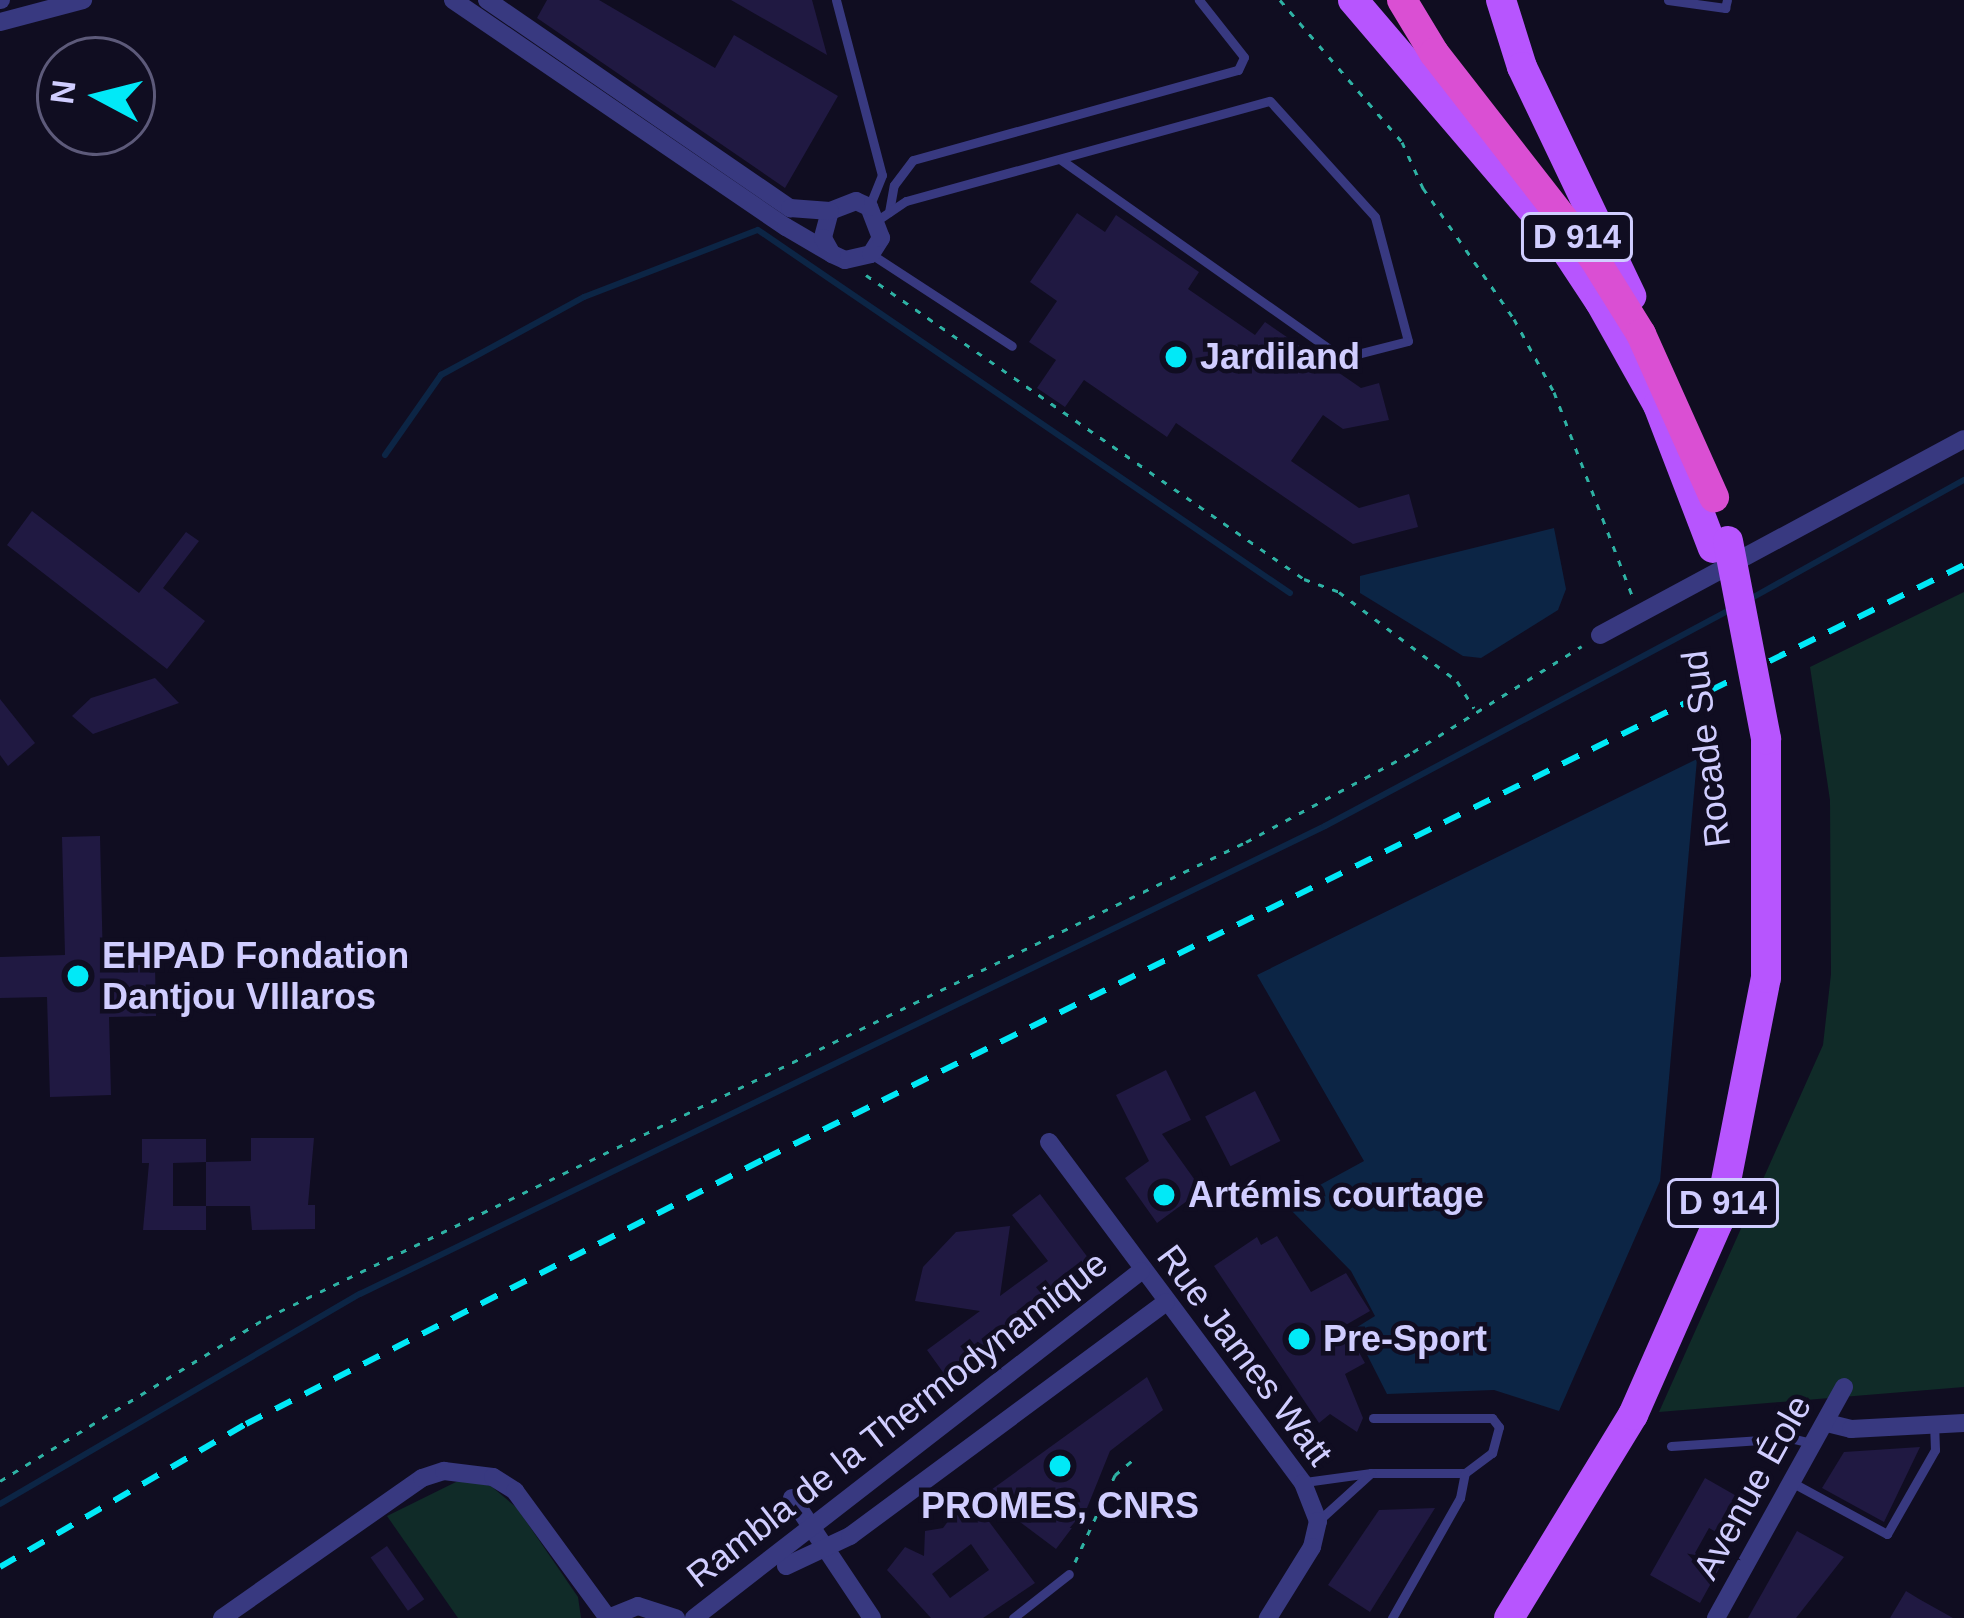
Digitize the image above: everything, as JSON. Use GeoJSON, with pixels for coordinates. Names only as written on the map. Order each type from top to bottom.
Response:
{"type":"FeatureCollection","features":[{"type":"Feature","properties":{"kind":"highway","name":"D 914"},"geometry":{"type":"LineString","coordinates":[[1380,0],[1466,128]]}},
{"type":"Feature","properties":{"kind":"highway","name":"D 914"},"geometry":{"type":"LineString","coordinates":[[1402,0],[1434,53],[1595,260],[1641,334],[1714,496]]}},
{"type":"Feature","properties":{"kind":"main road","name":"Rocade Sud"},"geometry":{"type":"LineString","coordinates":[[1353,0],[1466,128],[1600,302],[1658,405],[1720,545]]}},
{"type":"Feature","properties":{"kind":"main road","name":"Rocade Sud"},"geometry":{"type":"LineString","coordinates":[[1501,0],[1562,158],[1675,385],[1714,496],[1758,740],[1766,977],[1718,1222],[1633,1414],[1509,1618]]}},
{"type":"Feature","properties":{"kind":"main road","name":"Rocade Sud"},"geometry":{"type":"LineString","coordinates":[[1492,1618],[1622,1405],[1704,1216],[1754,976],[1758,740]]}},
{"type":"Feature","properties":{"kind":"street"},"geometry":{"type":"LineString","coordinates":[[0,22],[83,0]]}},
{"type":"Feature","properties":{"kind":"street"},"geometry":{"type":"LineString","coordinates":[[453,0],[838,257],[871,254],[879,213],[856,201],[830,211],[790,208],[487,0]]}},
{"type":"Feature","properties":{"kind":"street"},"geometry":{"type":"LineString","coordinates":[[830,211],[823,238],[838,257]]}},
{"type":"Feature","properties":{"kind":"street"},"geometry":{"type":"LineString","coordinates":[[1600,635],[1964,439]]}},
{"type":"Feature","properties":{"kind":"street","name":"Rue James Watt"},"geometry":{"type":"LineString","coordinates":[[1049,1142],[1303,1483],[1318,1521],[1312,1547],[1268,1618]]}},
{"type":"Feature","properties":{"kind":"street","name":"Rambla de la Thermodynamique"},"geometry":{"type":"LineString","coordinates":[[694,1618],[1141,1271]]}},
{"type":"Feature","properties":{"kind":"street","name":"Rambla de la Thermodynamique"},"geometry":{"type":"LineString","coordinates":[[722,1618],[824,1545],[850,1536],[1166,1302]]}},
{"type":"Feature","properties":{"kind":"street","name":"Avenue Éole"},"geometry":{"type":"LineString","coordinates":[[1716,1618],[1844,1387]]}},
{"type":"Feature","properties":{"kind":"street"},"geometry":{"type":"LineString","coordinates":[[1827,1423],[1851,1429],[1964,1423]]}},
{"type":"Feature","properties":{"kind":"street"},"geometry":{"type":"LineString","coordinates":[[222,1618],[422,1478],[444,1471],[494,1477],[515,1491],[608,1618],[638,1606],[676,1618]]}},
{"type":"Feature","properties":{"kind":"street"},"geometry":{"type":"LineString","coordinates":[[792,1498],[872,1618]]}},
{"type":"Feature","properties":{"kind":"lane"},"geometry":{"type":"LineString","coordinates":[[836,0],[883,175],[879,213]]}},
{"type":"Feature","properties":{"kind":"lane"},"geometry":{"type":"LineString","coordinates":[[879,213],[914,160],[1238,70],[1244,57],[1199,0]]}},
{"type":"Feature","properties":{"kind":"lane"},"geometry":{"type":"LineString","coordinates":[[1668,0],[1725,8],[1727,0]]}},
{"type":"Feature","properties":{"kind":"lane"},"geometry":{"type":"LineString","coordinates":[[879,213],[1061,160],[1280,104],[1375,217],[1408,341],[1342,358],[1061,160]]}},
{"type":"Feature","properties":{"kind":"lane"},"geometry":{"type":"LineString","coordinates":[[871,254],[1012,346]]}},
{"type":"Feature","properties":{"kind":"lane"},"geometry":{"type":"LineString","coordinates":[[1303,1483],[1371,1473],[1465,1473],[1492,1453],[1499,1426],[1492,1418],[1373,1418]]}},
{"type":"Feature","properties":{"kind":"lane"},"geometry":{"type":"LineString","coordinates":[[1793,1483],[1886,1534],[1935,1450],[1934,1425]]}},
{"type":"Feature","properties":{"kind":"lane"},"geometry":{"type":"LineString","coordinates":[[1671,1446],[1790,1438],[1815,1444]]}},
{"type":"Feature","properties":{"kind":"lane"},"geometry":{"type":"LineString","coordinates":[[1318,1521],[1371,1473]]}},
{"type":"Feature","properties":{"kind":"lane"},"geometry":{"type":"LineString","coordinates":[[1392,1618],[1460,1498],[1465,1473]]}},
{"type":"Feature","properties":{"kind":"lane"},"geometry":{"type":"LineString","coordinates":[[1012,1618],[1069,1574]]}},
{"type":"Feature","properties":{"kind":"path"},"geometry":{"type":"LineString","coordinates":[[1280,0],[1402,142],[1423,188],[1514,320],[1554,392],[1638,611]]}},
{"type":"Feature","properties":{"kind":"path"},"geometry":{"type":"LineString","coordinates":[[838,257],[1304,579],[1340,592],[1457,681],[1474,708]]}},
{"type":"Feature","properties":{"kind":"path"},"geometry":{"type":"LineString","coordinates":[[0,1481],[266,1318],[593,1166],[706,1099],[1095,919],[1413,752],[1474,708],[1600,635]]}},
{"type":"Feature","properties":{"kind":"path"},"geometry":{"type":"LineString","coordinates":[[1069,1574],[1115,1475],[1133,1460]]}},
{"type":"Feature","properties":{"kind":"green space"},"geometry":{"type":"Polygon","coordinates":[[[1964,592],[1964,1387],[1659,1412],[1823,1045],[1831,974],[1830,800],[1810,667],[1964,592]]]}},
{"type":"Feature","properties":{"kind":"green space"},"geometry":{"type":"Polygon","coordinates":[[[462,1479],[491,1486],[517,1508],[578,1597],[581,1618],[458,1618],[387,1516],[462,1479]]]}},
{"type":"Feature","properties":{"kind":"water"},"geometry":{"type":"Polygon","coordinates":[[[1554,528],[1566,589],[1558,610],[1481,658],[1463,656],[1360,593],[1360,576],[1554,528]]]}},
{"type":"Feature","properties":{"kind":"water"},"geometry":{"type":"Polygon","coordinates":[[[1697,759],[1660,1181],[1559,1411],[1494,1390],[1387,1394],[1354,1329],[1375,1316],[1351,1271],[1285,1204],[1364,1161],[1257,975],[1697,759]]]}},
{"type":"Feature","properties":{"kind":"building"},"geometry":{"type":"Polygon","coordinates":[[[547,0],[599,0],[715,68],[734,35],[838,96],[785,188],[537,18],[547,0]]]}},
{"type":"Feature","properties":{"kind":"building"},"geometry":{"type":"Polygon","coordinates":[[[731,0],[812,0],[827,55],[731,0]]]}},
{"type":"Feature","properties":{"kind":"building"},"geometry":{"type":"Polygon","coordinates":[[[1077,213],[1105,232],[1116,215],[1199,272],[1188,289],[1255,335],[1265,322],[1361,388],[1379,383],[1389,420],[1343,429],[1323,415],[1291,461],[1359,508],[1409,494],[1418,527],[1353,544],[1176,423],[1167,437],[1084,380],[1065,407],[1037,388],[1056,360],[1029,342],[1057,301],[1030,282],[1077,213]]]}},
{"type":"Feature","properties":{"kind":"building"},"geometry":{"type":"Polygon","coordinates":[[[32,511],[139,593],[186,532],[199,541],[163,588],[205,621],[167,669],[7,545],[32,511]]]}},
{"type":"Feature","properties":{"kind":"building"},"geometry":{"type":"Polygon","coordinates":[[[155,678],[179,703],[93,734],[72,716],[91,698],[155,678]]]}},
{"type":"Feature","properties":{"kind":"building"},"geometry":{"type":"Polygon","coordinates":[[[0,699],[35,743],[8,766],[0,755],[0,699]]]}},
{"type":"Feature","properties":{"kind":"building","name":"EHPAD Fondation Dantjou VIllaros"},"geometry":{"type":"Polygon","coordinates":[[[100,836],[103,965],[155,965],[156,1016],[109,1017],[111,1095],[50,1097],[47,997],[0,998],[0,957],[65,955],[62,837],[100,836]]]}},
{"type":"Feature","properties":{"kind":"building"},"geometry":{"type":"Polygon","coordinates":[[[1166,1070],[1191,1120],[1162,1134],[1202,1190],[1157,1223],[1125,1178],[1149,1161],[1116,1095],[1166,1070]]]}},
{"type":"Feature","properties":{"kind":"building"},"geometry":{"type":"Polygon","coordinates":[[[1255,1091],[1280,1141],[1231,1166],[1205,1116],[1255,1091]]]}},
{"type":"Feature","properties":{"kind":"building"},"geometry":{"type":"Polygon","coordinates":[[[251,1138],[314,1138],[308,1205],[315,1205],[315,1229],[252,1230],[250,1206],[206,1206],[206,1162],[251,1161],[251,1138]]]}},
{"type":"Feature","properties":{"kind":"building"},"geometry":{"type":"Polygon","coordinates":[[[142,1139],[206,1139],[206,1162],[173,1163],[173,1206],[206,1206],[206,1230],[143,1230],[149,1163],[142,1163],[142,1139]]]}},
{"type":"Feature","properties":{"kind":"building"},"geometry":{"type":"Polygon","coordinates":[[[1040,1194],[1095,1267],[945,1375],[927,1350],[980,1311],[915,1301],[923,1267],[956,1232],[1010,1226],[1000,1296],[1048,1261],[1012,1215],[1040,1194]]]}},
{"type":"Feature","properties":{"kind":"building"},"geometry":{"type":"Polygon","coordinates":[[[1277,1236],[1311,1292],[1346,1273],[1370,1311],[1344,1326],[1365,1363],[1345,1374],[1363,1418],[1357,1432],[1330,1414],[1319,1423],[1214,1266],[1257,1237],[1261,1245],[1277,1236]]]}},
{"type":"Feature","properties":{"kind":"building","name":"PROMES, CNRS"},"geometry":{"type":"Polygon","coordinates":[[[1147,1377],[1163,1410],[1110,1451],[1087,1508],[1056,1549],[984,1495],[1147,1377]]]}},
{"type":"Feature","properties":{"kind":"building"},"geometry":{"type":"Polygon","coordinates":[[[1920,1447],[1884,1522],[1822,1488],[1844,1452],[1920,1447]]]}},
{"type":"Feature","properties":{"kind":"building"},"geometry":{"type":"Polygon","coordinates":[[[1705,1478],[1754,1506],[1734,1542],[1709,1528],[1695,1553],[1720,1567],[1700,1603],[1650,1575],[1705,1478]]]}},
{"type":"Feature","properties":{"kind":"building"},"geometry":{"type":"Polygon","coordinates":[[[975,1503],[1035,1583],[983,1618],[931,1618],[887,1570],[905,1547],[924,1556],[925,1531],[943,1528],[961,1504],[975,1503]],[[971,1544],[932,1574],[950,1598],[989,1570],[971,1544]]]}},
{"type":"Feature","properties":{"kind":"building"},"geometry":{"type":"Polygon","coordinates":[[[1435,1508],[1370,1612],[1328,1585],[1379,1510],[1435,1508]]]}},
{"type":"Feature","properties":{"kind":"building"},"geometry":{"type":"Polygon","coordinates":[[[1797,1531],[1844,1557],[1796,1618],[1748,1618],[1797,1531]]]}},
{"type":"Feature","properties":{"kind":"building"},"geometry":{"type":"Polygon","coordinates":[[[387,1546],[424,1599],[408,1611],[371,1557],[387,1546]]]}},
{"type":"Feature","properties":{"kind":"building"},"geometry":{"type":"Polygon","coordinates":[[[1906,1591],[1919,1599],[1953,1618],[1890,1618],[1906,1591]]]}},
{"type":"Feature","properties":{"kind":"waterway"},"geometry":{"type":"LineString","coordinates":[[385,455],[441,375],[584,297],[758,230],[1290,593]]}},
{"type":"Feature","properties":{"kind":"waterway"},"geometry":{"type":"LineString","coordinates":[[1750,599],[1964,480]]}},
{"type":"Feature","properties":{"kind":"waterway"},"geometry":{"type":"LineString","coordinates":[[0,1504],[360,1294],[1325,826],[1733,608]]}},
{"type":"Feature","properties":{"kind":"railway"},"geometry":{"type":"LineString","coordinates":[[0,1567],[246,1424],[764,1159],[1964,565]]}},
{"type":"Feature","properties":{"kind":"place","name":"Jardiland"},"geometry":{"type":"Point","coordinates":[1176,357]}},
{"type":"Feature","properties":{"kind":"place","name":"EHPAD Fondation Dantjou VIllaros"},"geometry":{"type":"Point","coordinates":[78,976]}},
{"type":"Feature","properties":{"kind":"place","name":"Artémis courtage"},"geometry":{"type":"Point","coordinates":[1164,1195]}},
{"type":"Feature","properties":{"kind":"place","name":"Pre-Sport"},"geometry":{"type":"Point","coordinates":[1299,1339]}},
{"type":"Feature","properties":{"kind":"place","name":"PROMES, CNRS"},"geometry":{"type":"Point","coordinates":[1060,1466]}}]}
